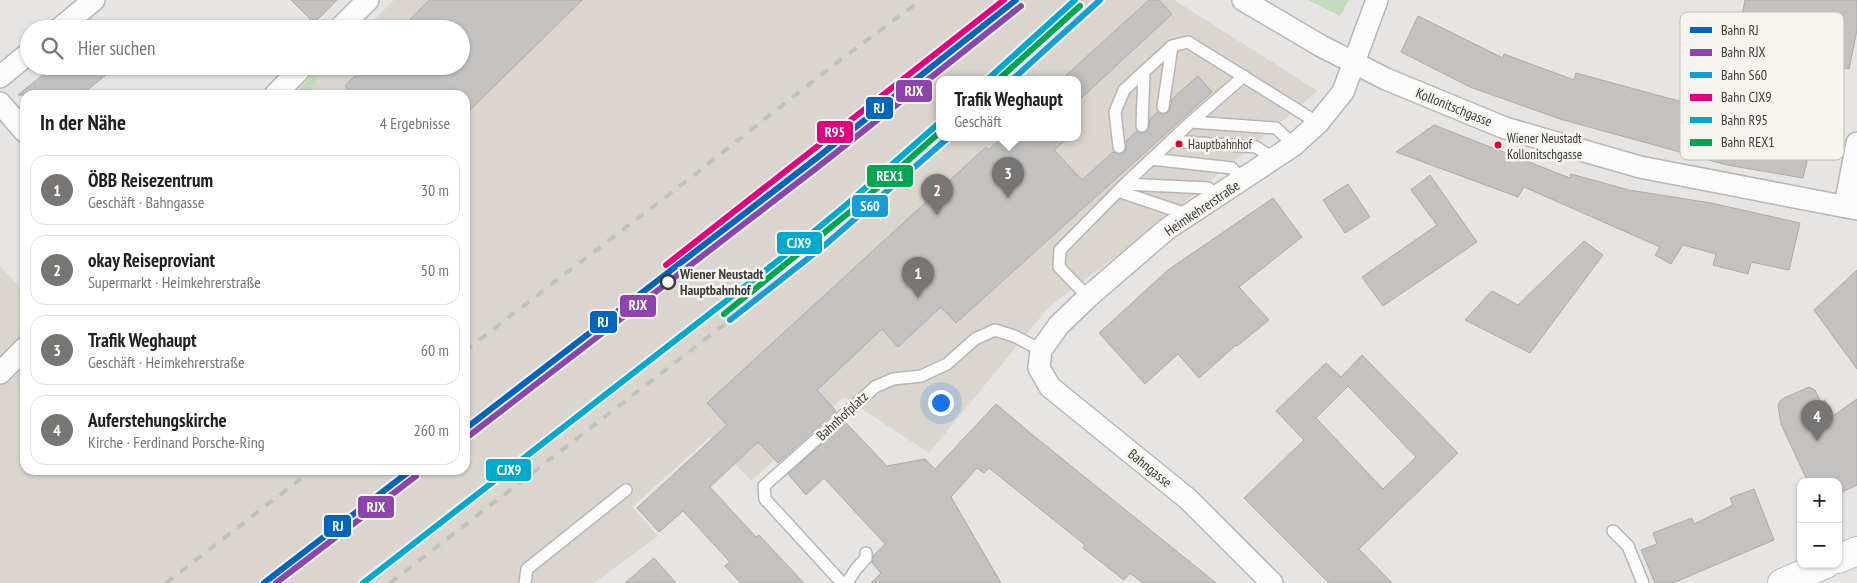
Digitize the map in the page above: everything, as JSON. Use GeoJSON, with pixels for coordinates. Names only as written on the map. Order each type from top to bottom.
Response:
{"type":"FeatureCollection","features":[{"type":"Feature","properties":{"kind":"street"},"geometry":{"type":"LineString","coordinates":[[70,20],[94,0]]}},
{"type":"Feature","properties":{"kind":"street"},"geometry":{"type":"LineString","coordinates":[[352,20],[368,0]]}},
{"type":"Feature","properties":{"kind":"street","name":"Kollonitschgasse"},"geometry":{"type":"LineString","coordinates":[[1243,0],[1321,46],[1386,79],[1496,124],[1640,167],[1851,208]]}},
{"type":"Feature","properties":{"kind":"street","name":"Heimkehrerstraße"},"geometry":{"type":"LineString","coordinates":[[1041,350],[1059,325],[1088,297],[1168,229],[1243,181],[1294,145],[1318,123],[1343,92],[1377,0]]}},
{"type":"Feature","properties":{"kind":"street"},"geometry":{"type":"LineString","coordinates":[[0,77],[20,60]]}},
{"type":"Feature","properties":{"kind":"street"},"geometry":{"type":"LineString","coordinates":[[280,90],[294,75]]}},
{"type":"Feature","properties":{"kind":"street"},"geometry":{"type":"LineString","coordinates":[[0,103],[20,126]]}},
{"type":"Feature","properties":{"kind":"street"},"geometry":{"type":"LineString","coordinates":[[1851,208],[1857,143]]}},
{"type":"Feature","properties":{"kind":"street","name":"Bahngasse"},"geometry":{"type":"LineString","coordinates":[[1041,350],[1039,368],[1050,387],[1188,499],[1272,583]]}},
{"type":"Feature","properties":{"kind":"street"},"geometry":{"type":"LineString","coordinates":[[0,372],[20,353]]}},
{"type":"Feature","properties":{"kind":"street"},"geometry":{"type":"LineString","coordinates":[[1842,557],[1857,551]]}},
{"type":"Feature","properties":{"kind":"street"},"geometry":{"type":"LineString","coordinates":[[1782,583],[1817,568]]}},
{"type":"Feature","properties":{"kind":"lane"},"geometry":{"type":"LineString","coordinates":[[1119,147],[1115,112],[1124,90],[1172,46],[1188,42],[1318,123]]}},
{"type":"Feature","properties":{"kind":"lane"},"geometry":{"type":"LineString","coordinates":[[1163,107],[1172,46]]}},
{"type":"Feature","properties":{"kind":"lane"},"geometry":{"type":"LineString","coordinates":[[1142,126],[1144,72]]}},
{"type":"Feature","properties":{"kind":"lane"},"geometry":{"type":"LineString","coordinates":[[1088,297],[1059,267],[1060,250],[1122,182],[1167,140],[1244,76]]}},
{"type":"Feature","properties":{"kind":"lane"},"geometry":{"type":"LineString","coordinates":[[1191,122],[1276,128],[1294,145]]}},
{"type":"Feature","properties":{"kind":"lane"},"geometry":{"type":"LineString","coordinates":[[1167,140],[1256,147],[1274,159]]}},
{"type":"Feature","properties":{"kind":"lane"},"geometry":{"type":"LineString","coordinates":[[1147,159],[1232,168],[1243,181]]}},
{"type":"Feature","properties":{"kind":"lane"},"geometry":{"type":"LineString","coordinates":[[1122,182],[1208,188],[1216,197]]}},
{"type":"Feature","properties":{"kind":"lane"},"geometry":{"type":"LineString","coordinates":[[1122,182],[1189,215]]}},
{"type":"Feature","properties":{"kind":"lane","name":"Bahnhofplatz"},"geometry":{"type":"LineString","coordinates":[[842,583],[808,538],[765,499],[764,486],[875,387],[893,379],[921,376],[947,364],[975,339],[995,330],[1014,336],[1041,350]]}},
{"type":"Feature","properties":{"kind":"lane"},"geometry":{"type":"LineString","coordinates":[[525,583],[527,569],[626,490]]}},
{"type":"Feature","properties":{"kind":"lane"},"geometry":{"type":"LineString","coordinates":[[1613,532],[1628,546],[1643,583]]}},
{"type":"Feature","properties":{"kind":"lane"},"geometry":{"type":"LineString","coordinates":[[847,583],[866,558],[866,553]]}},
{"type":"Feature","properties":{"kind":"shaded area"},"geometry":{"type":"Polygon","coordinates":[[[394,0],[1174,0],[1318,91],[1155,227],[1049,307],[929,453],[844,397],[751,481],[710,437],[632,507],[658,536],[594,583],[0,583],[0,266],[20,287],[20,475],[470,475],[470,90],[311,90],[321,75],[470,75],[470,20],[374,20],[394,0]]]}},
{"type":"Feature","properties":{"kind":"green space"},"geometry":{"type":"Polygon","coordinates":[[[1308,0],[1349,0],[1340,16],[1308,0]]]}},
{"type":"Feature","properties":{"kind":"green space"},"geometry":{"type":"Polygon","coordinates":[[[311,75],[321,75],[311,90],[298,90],[311,75]]]}},
{"type":"Feature","properties":{"kind":"building"},"geometry":{"type":"Polygon","coordinates":[[[291,0],[337,0],[317,20],[311,20],[291,0]]]}},
{"type":"Feature","properties":{"kind":"building"},"geometry":{"type":"Polygon","coordinates":[[[429,0],[582,0],[470,110],[470,90],[349,90],[345,86],[355,75],[470,75],[470,20],[410,20],[429,0]]]}},
{"type":"Feature","properties":{"kind":"building"},"geometry":{"type":"Polygon","coordinates":[[[1149,0],[1159,0],[1172,14],[1081,98],[1081,76],[1065,76],[1149,0]]]}},
{"type":"Feature","properties":{"kind":"building"},"geometry":{"type":"Polygon","coordinates":[[[1745,0],[1857,0],[1857,30],[1849,69],[1844,68],[1844,12],[1743,12],[1745,0]]]}},
{"type":"Feature","properties":{"kind":"building"},"geometry":{"type":"Polygon","coordinates":[[[1418,16],[1503,58],[1504,54],[1574,80],[1576,73],[1680,101],[1680,152],[1560,119],[1470,87],[1401,52],[1418,16]]]}},
{"type":"Feature","properties":{"kind":"building"},"geometry":{"type":"Polygon","coordinates":[[[43,75],[106,75],[87,90],[24,90],[43,75]]]}},
{"type":"Feature","properties":{"kind":"building","name":"Wiener Neustadt Hauptbahnhof"},"geometry":{"type":"Polygon","coordinates":[[[1198,76],[1212,92],[956,323],[941,307],[898,347],[882,329],[817,390],[836,411],[778,463],[758,442],[710,487],[756,537],[759,535],[804,583],[741,583],[725,566],[730,562],[683,511],[659,532],[637,508],[727,425],[707,403],[986,147],[988,150],[998,141],[1064,141],[1054,150],[1082,180],[1113,152],[1124,153],[1126,141],[1137,131],[1141,133],[1146,132],[1150,119],[1158,112],[1162,114],[1169,112],[1172,99],[1198,76]]]}},
{"type":"Feature","properties":{"kind":"building"},"geometry":{"type":"Polygon","coordinates":[[[1434,125],[1570,178],[1571,174],[1629,190],[1711,203],[1800,223],[1789,270],[1751,262],[1748,274],[1713,265],[1716,254],[1683,245],[1671,264],[1655,255],[1660,247],[1524,187],[1518,197],[1396,152],[1434,125]]]}},
{"type":"Feature","properties":{"kind":"building"},"geometry":{"type":"Polygon","coordinates":[[[1709,160],[1807,160],[1803,178],[1727,165],[1709,160]]]}},
{"type":"Feature","properties":{"kind":"building"},"geometry":{"type":"Polygon","coordinates":[[[1430,175],[1477,242],[1383,306],[1362,277],[1437,225],[1411,190],[1430,175]]]}},
{"type":"Feature","properties":{"kind":"building"},"geometry":{"type":"Polygon","coordinates":[[[1348,184],[1370,217],[1345,233],[1323,200],[1348,184]]]}},
{"type":"Feature","properties":{"kind":"building"},"geometry":{"type":"Polygon","coordinates":[[[1273,198],[1302,237],[1239,287],[1269,320],[1236,345],[1199,378],[1178,354],[1145,384],[1099,333],[1168,270],[1273,198]]]}},
{"type":"Feature","properties":{"kind":"building"},"geometry":{"type":"Polygon","coordinates":[[[1584,241],[1603,255],[1530,353],[1465,320],[1492,291],[1518,305],[1584,241]]]}},
{"type":"Feature","properties":{"kind":"building"},"geometry":{"type":"Polygon","coordinates":[[[1857,270],[1857,369],[1814,310],[1857,270]]]}},
{"type":"Feature","properties":{"kind":"building"},"geometry":{"type":"Polygon","coordinates":[[[1362,355],[1458,453],[1359,549],[1392,583],[1329,583],[1244,498],[1304,440],[1276,411],[1326,363],[1341,377],[1362,355]],[[1348,386],[1316,418],[1383,489],[1416,457],[1348,386]]]}},
{"type":"Feature","properties":{"kind":"building"},"geometry":{"type":"Polygon","coordinates":[[[1809,387],[1815,390],[1821,402],[1825,400],[1833,416],[1857,399],[1857,485],[1842,492],[1842,478],[1806,478],[1781,424],[1778,406],[1784,398],[1809,387]]]}},
{"type":"Feature","properties":{"kind":"building"},"geometry":{"type":"Polygon","coordinates":[[[996,404],[1216,583],[1143,583],[1130,573],[1124,580],[1083,548],[1085,545],[989,468],[984,473],[977,468],[951,497],[1001,583],[871,583],[881,573],[872,563],[874,555],[885,544],[824,478],[806,495],[788,474],[846,423],[887,466],[925,459],[935,469],[996,404]]]}},
{"type":"Feature","properties":{"kind":"building"},"geometry":{"type":"Polygon","coordinates":[[[1754,489],[1774,540],[1673,583],[1655,583],[1641,550],[1657,544],[1653,533],[1692,518],[1694,524],[1733,505],[1730,498],[1754,489]]]}},
{"type":"Feature","properties":{"kind":"building"},"geometry":{"type":"Polygon","coordinates":[[[654,558],[676,583],[625,583],[654,558]]]}},
{"type":"Feature","properties":{"kind":"railway"},"geometry":{"type":"LineString","coordinates":[[470,347],[835,64],[922,0]]}},
{"type":"Feature","properties":{"kind":"railway"},"geometry":{"type":"LineString","coordinates":[[390,583],[730,320]]}},
{"type":"Feature","properties":{"kind":"railway"},"geometry":{"type":"LineString","coordinates":[[166,583],[306,475]]}},
{"type":"Feature","properties":{"kind":"rail line","name":"R95"},"geometry":{"type":"LineString","coordinates":[[666,265],[1004,0]]}},
{"type":"Feature","properties":{"kind":"rail line","name":"RJ"},"geometry":{"type":"LineString","coordinates":[[470,425],[818,157],[1016,0]]}},
{"type":"Feature","properties":{"kind":"rail line","name":"CJX9"},"geometry":{"type":"LineString","coordinates":[[991,76],[1075,0]]}},
{"type":"Feature","properties":{"kind":"rail line","name":"S60"},"geometry":{"type":"LineString","coordinates":[[1016,76],[1100,0]]}},
{"type":"Feature","properties":{"kind":"rail line","name":"RJX"},"geometry":{"type":"LineString","coordinates":[[470,435],[823,163],[1021,6]]}},
{"type":"Feature","properties":{"kind":"rail line","name":"REX1"},"geometry":{"type":"LineString","coordinates":[[1002,76],[1080,6]]}},
{"type":"Feature","properties":{"kind":"rail line","name":"CJX9"},"geometry":{"type":"LineString","coordinates":[[363,583],[784,256],[846,205],[936,126]]}},
{"type":"Feature","properties":{"kind":"rail line","name":"REX1"},"geometry":{"type":"LineString","coordinates":[[724,314],[851,211],[936,136]]}},
{"type":"Feature","properties":{"kind":"rail line","name":"S60"},"geometry":{"type":"LineString","coordinates":[[730,320],[825,245],[944,141]]}},
{"type":"Feature","properties":{"kind":"rail line","name":"RJ"},"geometry":{"type":"LineString","coordinates":[[264,583],[404,475]]}},
{"type":"Feature","properties":{"kind":"rail line","name":"RJX"},"geometry":{"type":"LineString","coordinates":[[276,583],[416,476]]}},
{"type":"Feature","properties":{"kind":"place","name":"Hauptbahnhof"},"geometry":{"type":"Point","coordinates":[1179,144]}},
{"type":"Feature","properties":{"kind":"place","name":"Wiener Neustadt Kollonitschgasse"},"geometry":{"type":"Point","coordinates":[1498,145]}},
{"type":"Feature","properties":{"kind":"place","name":"Trafik Weghaupt"},"geometry":{"type":"Point","coordinates":[1008,198]}},
{"type":"Feature","properties":{"kind":"place","name":"okay Reiseproviant"},"geometry":{"type":"Point","coordinates":[937,215]}},
{"type":"Feature","properties":{"kind":"place","name":"Wiener Neustadt Hauptbahnhof"},"geometry":{"type":"Point","coordinates":[668,282]}},
{"type":"Feature","properties":{"kind":"place","name":"ÖBB Reisezentrum"},"geometry":{"type":"Point","coordinates":[918,298]}},
{"type":"Feature","properties":{"kind":"place","name":"Auferstehungskirche"},"geometry":{"type":"Point","coordinates":[1817,441]}}]}
